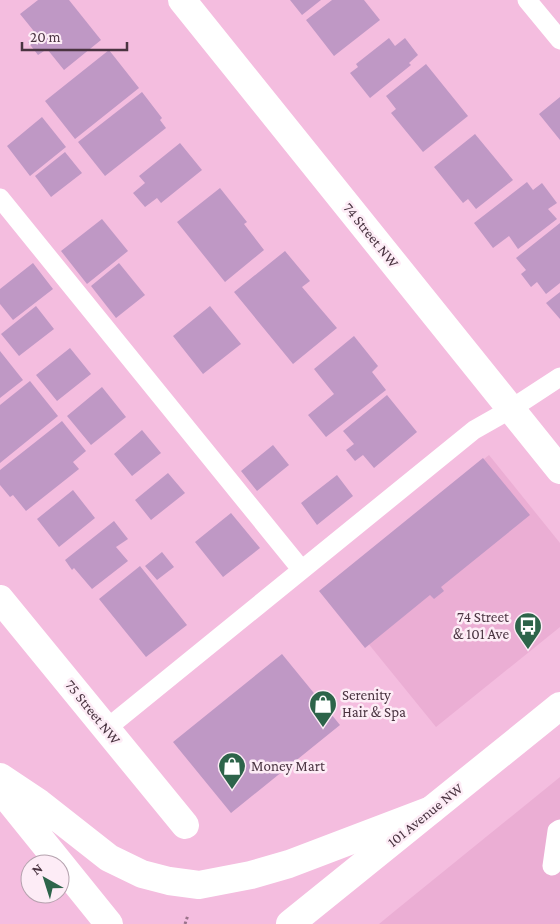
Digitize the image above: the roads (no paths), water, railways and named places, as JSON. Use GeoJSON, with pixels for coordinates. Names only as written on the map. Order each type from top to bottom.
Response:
{"type":"FeatureCollection","features":[{"type":"Feature","properties":{"kind":"main road","name":"74 Street NW"},"geometry":{"type":"LineString","coordinates":[[182,0],[560,470]]}},
{"type":"Feature","properties":{"kind":"main road","name":"75 Street NW"},"geometry":{"type":"LineString","coordinates":[[0,599],[185,825]]}},
{"type":"Feature","properties":{"kind":"main road","name":"101 Avenue NW"},"geometry":{"type":"LineString","coordinates":[[290,924],[560,706]]}},
{"type":"Feature","properties":{"kind":"main road"},"geometry":{"type":"LineString","coordinates":[[0,777],[39,803],[110,858],[142,874],[169,882],[199,885],[251,875],[289,864],[430,810]]}},
{"type":"Feature","properties":{"kind":"main road"},"geometry":{"type":"LineString","coordinates":[[0,789],[109,924]]}},
{"type":"Feature","properties":{"kind":"lane"},"geometry":{"type":"LineString","coordinates":[[528,0],[560,40]]}},
{"type":"Feature","properties":{"kind":"lane"},"geometry":{"type":"LineString","coordinates":[[0,198],[301,569]]}},
{"type":"Feature","properties":{"kind":"lane"},"geometry":{"type":"LineString","coordinates":[[106,729],[474,430],[511,409],[560,377]]}},
{"type":"Feature","properties":{"kind":"lane"},"geometry":{"type":"LineString","coordinates":[[552,866],[557,831],[560,829]]}},
{"type":"Feature","properties":{"kind":"place","name":"74 Street & 101 Ave"},"geometry":{"type":"Point","coordinates":[528,650]}},
{"type":"Feature","properties":{"kind":"place","name":"Serenity Hair & Spa"},"geometry":{"type":"Point","coordinates":[323,728]}},
{"type":"Feature","properties":{"kind":"place","name":"Money Mart"},"geometry":{"type":"Point","coordinates":[232,790]}}]}
